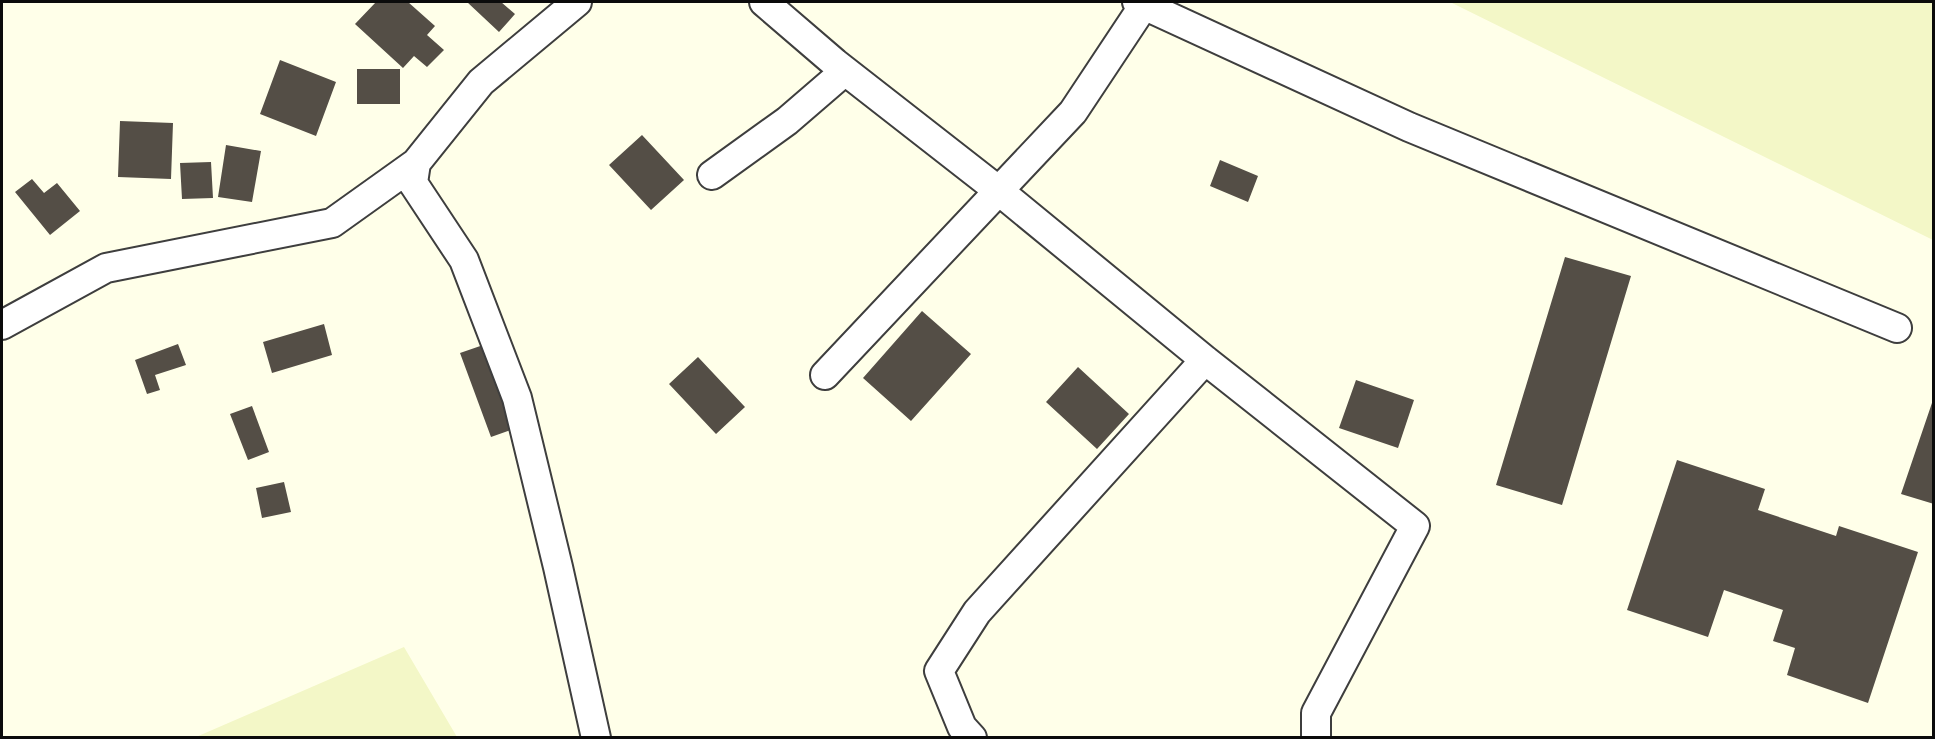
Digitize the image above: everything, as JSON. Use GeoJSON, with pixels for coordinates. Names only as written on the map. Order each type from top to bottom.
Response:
{"type":"FeatureCollection","features":[{"type":"Feature","properties":{"kind":"street"},"geometry":{"type":"LineString","coordinates":[[3,322],[106,268],[332,223],[416,163],[481,82],[577,2]]}},
{"type":"Feature","properties":{"kind":"street"},"geometry":{"type":"LineString","coordinates":[[764,2],[845,71],[999,191],[1205,360],[1415,526],[1316,713],[1316,738]]}},
{"type":"Feature","properties":{"kind":"street"},"geometry":{"type":"LineString","coordinates":[[825,375],[1073,112],[1143,3],[1409,127],[1897,328]]}},
{"type":"Feature","properties":{"kind":"street"},"geometry":{"type":"LineString","coordinates":[[712,175],[787,122],[845,71]]}},
{"type":"Feature","properties":{"kind":"street"},"geometry":{"type":"LineString","coordinates":[[416,163],[413,183],[464,260],[517,398],[596,738]]}},
{"type":"Feature","properties":{"kind":"street"},"geometry":{"type":"LineString","coordinates":[[972,738],[962,727],[939,671],[977,612],[1205,360]]}},
{"type":"Feature","properties":{"kind":"green space"},"geometry":{"type":"Polygon","coordinates":[[[1450,2],[1933,2],[1933,240],[1450,2]]]}},
{"type":"Feature","properties":{"kind":"green space"},"geometry":{"type":"Polygon","coordinates":[[[404,647],[457,737],[196,737],[404,647]]]}},
{"type":"Feature","properties":{"kind":"building"},"geometry":{"type":"Polygon","coordinates":[[[376,2],[408,2],[435,26],[427,35],[444,50],[427,67],[414,56],[403,68],[355,24],[376,2]]]}},
{"type":"Feature","properties":{"kind":"building"},"geometry":{"type":"Polygon","coordinates":[[[467,2],[501,2],[515,14],[499,32],[467,2]]]}},
{"type":"Feature","properties":{"kind":"building"},"geometry":{"type":"Polygon","coordinates":[[[280,60],[336,82],[316,136],[260,114],[280,60]]]}},
{"type":"Feature","properties":{"kind":"building"},"geometry":{"type":"Polygon","coordinates":[[[357,69],[400,69],[400,104],[357,104],[357,69]]]}},
{"type":"Feature","properties":{"kind":"building"},"geometry":{"type":"Polygon","coordinates":[[[120,121],[173,123],[171,179],[118,177],[120,121]]]}},
{"type":"Feature","properties":{"kind":"building"},"geometry":{"type":"Polygon","coordinates":[[[642,135],[684,180],[651,210],[609,165],[642,135]]]}},
{"type":"Feature","properties":{"kind":"building"},"geometry":{"type":"Polygon","coordinates":[[[226,145],[261,151],[252,202],[218,197],[226,145]]]}},
{"type":"Feature","properties":{"kind":"building"},"geometry":{"type":"Polygon","coordinates":[[[1220,160],[1258,176],[1248,202],[1210,186],[1220,160]]]}},
{"type":"Feature","properties":{"kind":"building"},"geometry":{"type":"Polygon","coordinates":[[[211,162],[213,198],[182,199],[180,163],[211,162]]]}},
{"type":"Feature","properties":{"kind":"building"},"geometry":{"type":"Polygon","coordinates":[[[32,179],[44,193],[57,183],[80,211],[50,235],[15,192],[32,179]]]}},
{"type":"Feature","properties":{"kind":"building"},"geometry":{"type":"Polygon","coordinates":[[[1565,257],[1631,276],[1562,505],[1496,485],[1565,257]]]}},
{"type":"Feature","properties":{"kind":"building"},"geometry":{"type":"Polygon","coordinates":[[[922,311],[971,354],[911,421],[863,378],[922,311]]]}},
{"type":"Feature","properties":{"kind":"building"},"geometry":{"type":"Polygon","coordinates":[[[324,324],[332,355],[272,373],[263,342],[324,324]]]}},
{"type":"Feature","properties":{"kind":"building"},"geometry":{"type":"Polygon","coordinates":[[[489,343],[519,427],[491,437],[460,353],[489,343]]]}},
{"type":"Feature","properties":{"kind":"building"},"geometry":{"type":"Polygon","coordinates":[[[178,344],[186,365],[155,375],[160,390],[147,394],[135,360],[178,344]]]}},
{"type":"Feature","properties":{"kind":"building"},"geometry":{"type":"Polygon","coordinates":[[[698,357],[745,407],[716,434],[669,384],[698,357]]]}},
{"type":"Feature","properties":{"kind":"building"},"geometry":{"type":"Polygon","coordinates":[[[1078,367],[1129,414],[1097,449],[1046,402],[1078,367]]]}},
{"type":"Feature","properties":{"kind":"building"},"geometry":{"type":"Polygon","coordinates":[[[1356,380],[1414,400],[1398,448],[1339,428],[1356,380]]]}},
{"type":"Feature","properties":{"kind":"building"},"geometry":{"type":"Polygon","coordinates":[[[1934,397],[1934,504],[1901,494],[1934,397]]]}},
{"type":"Feature","properties":{"kind":"building"},"geometry":{"type":"Polygon","coordinates":[[[252,406],[269,452],[248,460],[230,414],[252,406]]]}},
{"type":"Feature","properties":{"kind":"building"},"geometry":{"type":"Polygon","coordinates":[[[1677,460],[1765,489],[1758,510],[1836,536],[1839,526],[1918,552],[1868,703],[1787,675],[1795,648],[1773,641],[1783,610],[1724,590],[1708,637],[1627,610],[1677,460]]]}},
{"type":"Feature","properties":{"kind":"building"},"geometry":{"type":"Polygon","coordinates":[[[284,482],[291,512],[262,518],[256,488],[284,482]]]}}]}
